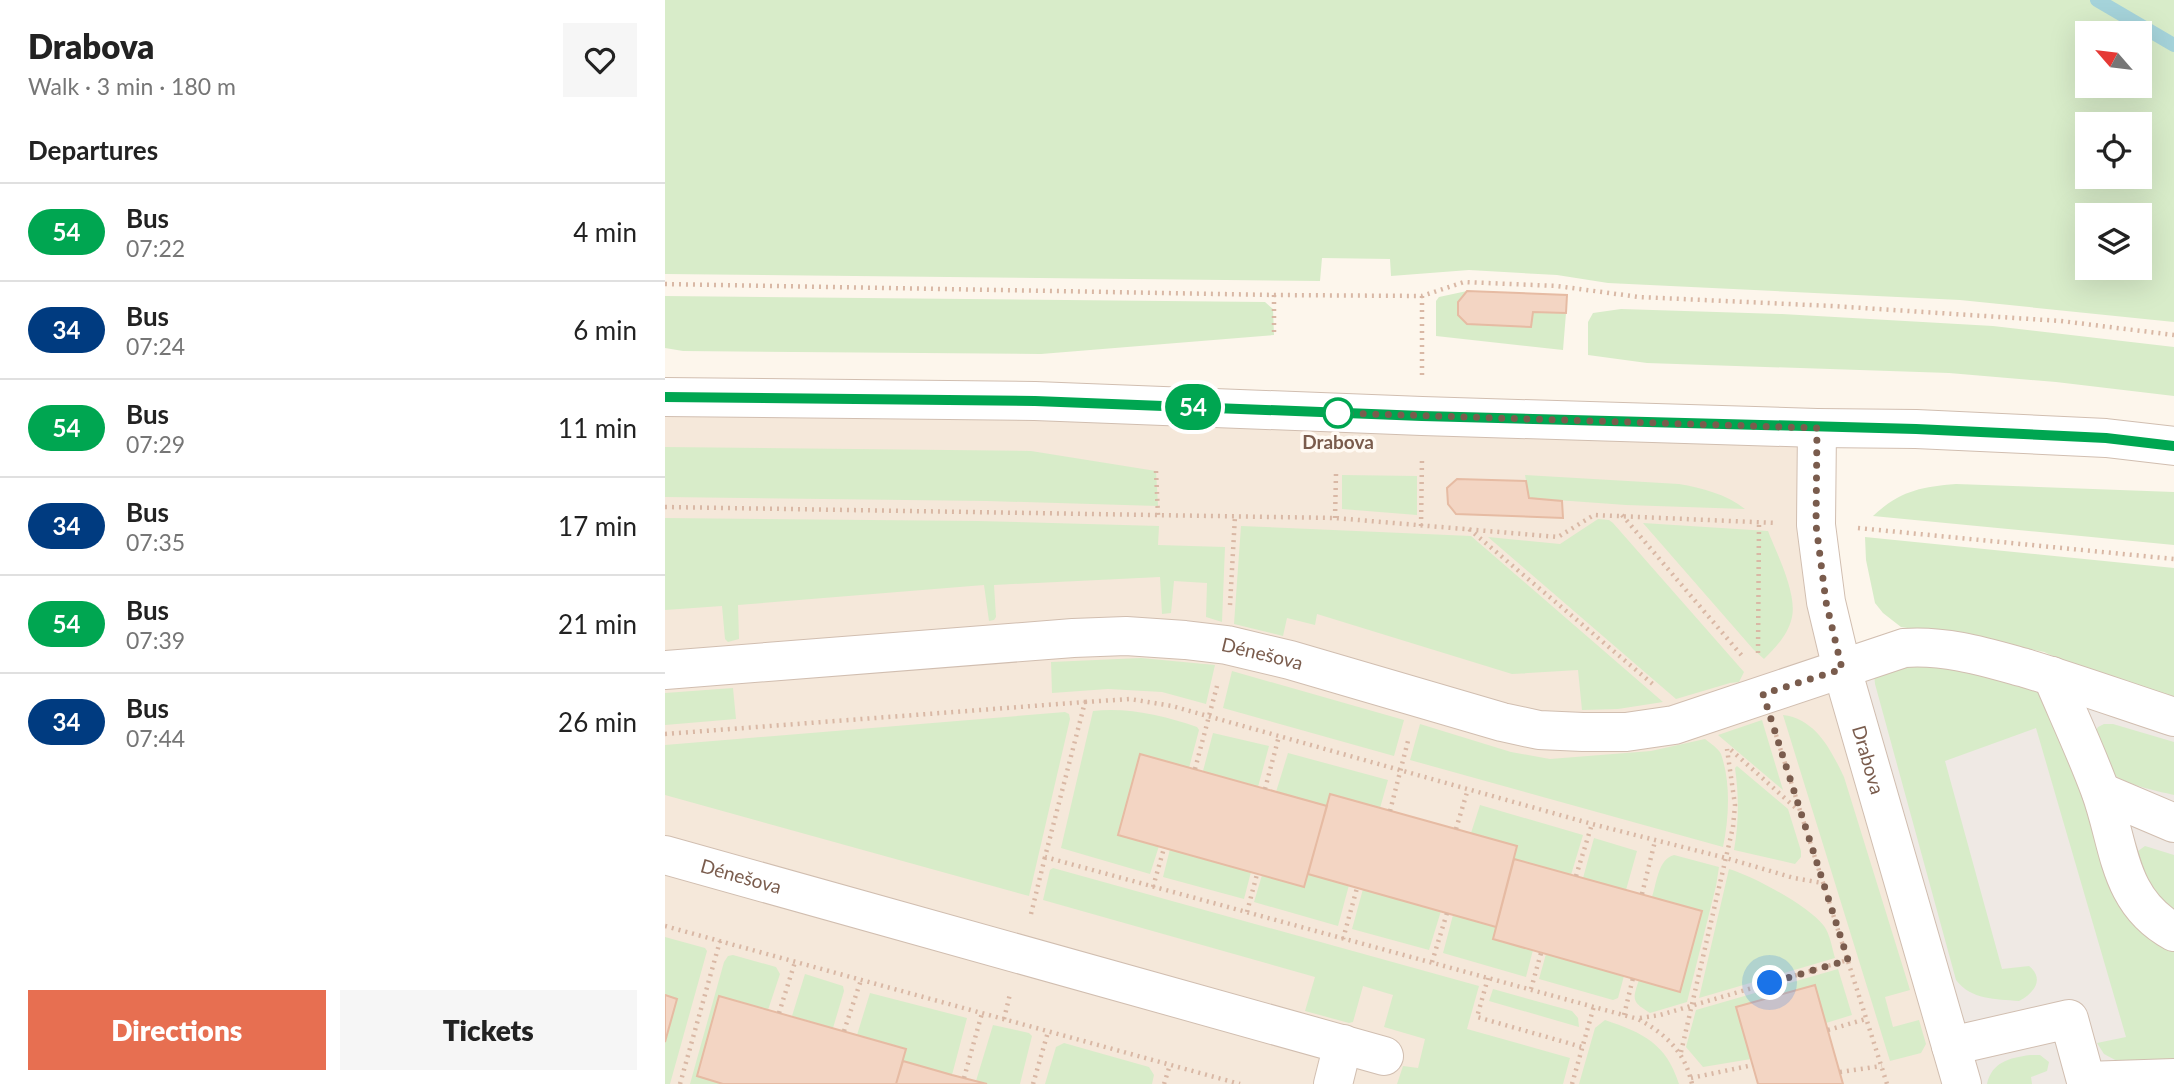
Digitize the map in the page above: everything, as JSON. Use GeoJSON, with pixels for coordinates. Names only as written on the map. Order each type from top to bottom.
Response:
{"type":"FeatureCollection","features":[{"type":"Feature","properties":{"kind":"street"},"geometry":{"type":"LineString","coordinates":[[665,397],[1035,401],[1422,416],[1916,429],[2092,437],[2174,446]]}},
{"type":"Feature","properties":{"kind":"street","name":"Drabova"},"geometry":{"type":"LineString","coordinates":[[1817,428],[1816,525],[1826,602],[1842,669],[1962,1084]]}},
{"type":"Feature","properties":{"kind":"street","name":"Dénešova"},"geometry":{"type":"LineString","coordinates":[[665,670],[1001,643],[1126,636],[1235,647],[1539,730],[1626,732],[1674,725],[1694,719],[1759,683],[1842,669],[1904,648],[1925,647],[1967,652],[2052,676],[2174,717]]}},
{"type":"Feature","properties":{"kind":"street"},"geometry":{"type":"LineString","coordinates":[[2052,676],[2101,792],[2119,861],[2133,894],[2158,923],[2174,932]]}},
{"type":"Feature","properties":{"kind":"street"},"geometry":{"type":"LineString","coordinates":[[2101,792],[2174,823]]}},
{"type":"Feature","properties":{"kind":"street","name":"Dénešova"},"geometry":{"type":"LineString","coordinates":[[665,855],[1384,1056]]}},
{"type":"Feature","properties":{"kind":"street"},"geometry":{"type":"LineString","coordinates":[[1951,1046],[2070,1019],[2086,1081],[2174,1079]]}},
{"type":"Feature","properties":{"kind":"street"},"geometry":{"type":"LineString","coordinates":[[1333,1084],[1343,1044]]}},
{"type":"Feature","properties":{"kind":"path"},"geometry":{"type":"LineString","coordinates":[[665,284],[1422,296],[1464,282],[1556,286],[1639,297],[2061,321],[2174,335]]}},
{"type":"Feature","properties":{"kind":"path"},"geometry":{"type":"LineString","coordinates":[[1274,295],[1274,335]]}},
{"type":"Feature","properties":{"kind":"path"},"geometry":{"type":"LineString","coordinates":[[1156,471],[1158,515]]}},
{"type":"Feature","properties":{"kind":"path"},"geometry":{"type":"LineString","coordinates":[[1335,518],[1336,474]]}},
{"type":"Feature","properties":{"kind":"path"},"geometry":{"type":"LineString","coordinates":[[665,507],[1335,518],[1557,537],[1594,515],[1622,515],[1816,525],[1958,536],[2174,559]]}},
{"type":"Feature","properties":{"kind":"path"},"geometry":{"type":"LineString","coordinates":[[1622,515],[1759,683]]}},
{"type":"Feature","properties":{"kind":"path"},"geometry":{"type":"LineString","coordinates":[[1233,550],[1235,516]]}},
{"type":"Feature","properties":{"kind":"path"},"geometry":{"type":"LineString","coordinates":[[1759,523],[1759,683],[1887,1084]]}},
{"type":"Feature","properties":{"kind":"path"},"geometry":{"type":"LineString","coordinates":[[1468,528],[1694,719]]}},
{"type":"Feature","properties":{"kind":"path"},"geometry":{"type":"LineString","coordinates":[[665,734],[1130,699],[1173,706],[1655,841],[1726,858],[1773,873],[1822,883]]}},
{"type":"Feature","properties":{"kind":"path"},"geometry":{"type":"LineString","coordinates":[[1084,702],[1045,858],[1638,1019],[1656,1029],[1681,1053],[1692,1081],[1753,1065]]}},
{"type":"Feature","properties":{"kind":"path"},"geometry":{"type":"LineString","coordinates":[[1195,769],[1213,703]]}},
{"type":"Feature","properties":{"kind":"path"},"geometry":{"type":"LineString","coordinates":[[1265,789],[1279,736]]}},
{"type":"Feature","properties":{"kind":"path"},"geometry":{"type":"LineString","coordinates":[[1681,1053],[1733,827],[1735,805],[1726,746],[1800,811]]}},
{"type":"Feature","properties":{"kind":"path"},"geometry":{"type":"LineString","coordinates":[[1390,811],[1404,758]]}},
{"type":"Feature","properties":{"kind":"path"},"geometry":{"type":"LineString","coordinates":[[1456,829],[1468,789]]}},
{"type":"Feature","properties":{"kind":"path"},"geometry":{"type":"LineString","coordinates":[[1576,876],[1593,824]]}},
{"type":"Feature","properties":{"kind":"path"},"geometry":{"type":"LineString","coordinates":[[1641,894],[1655,841]]}},
{"type":"Feature","properties":{"kind":"path"},"geometry":{"type":"LineString","coordinates":[[1153,887],[1164,848]]}},
{"type":"Feature","properties":{"kind":"path"},"geometry":{"type":"LineString","coordinates":[[1247,912],[1257,874]]}},
{"type":"Feature","properties":{"kind":"path"},"geometry":{"type":"LineString","coordinates":[[1343,939],[1357,888]]}},
{"type":"Feature","properties":{"kind":"path"},"geometry":{"type":"LineString","coordinates":[[1432,962],[1447,913]]}},
{"type":"Feature","properties":{"kind":"path"},"geometry":{"type":"LineString","coordinates":[[665,926],[1236,1083]]}},
{"type":"Feature","properties":{"kind":"path"},"geometry":{"type":"LineString","coordinates":[[680,1084],[720,941]]}},
{"type":"Feature","properties":{"kind":"path"},"geometry":{"type":"LineString","coordinates":[[1531,990],[1541,953]]}},
{"type":"Feature","properties":{"kind":"path"},"geometry":{"type":"LineString","coordinates":[[1638,1019],[1848,960]]}},
{"type":"Feature","properties":{"kind":"path"},"geometry":{"type":"LineString","coordinates":[[779,1013],[795,962]]}},
{"type":"Feature","properties":{"kind":"path"},"geometry":{"type":"LineString","coordinates":[[1488,978],[1478,1017],[1582,1047]]}},
{"type":"Feature","properties":{"kind":"path"},"geometry":{"type":"LineString","coordinates":[[1624,1015],[1633,978]]}},
{"type":"Feature","properties":{"kind":"path"},"geometry":{"type":"LineString","coordinates":[[844,1031],[861,980]]}},
{"type":"Feature","properties":{"kind":"path"},"geometry":{"type":"LineString","coordinates":[[1572,1084],[1594,1006]]}},
{"type":"Feature","properties":{"kind":"path"},"geometry":{"type":"LineString","coordinates":[[964,1077],[982,1013]]}},
{"type":"Feature","properties":{"kind":"path"},"geometry":{"type":"LineString","coordinates":[[1828,1030],[1866,1019]]}},
{"type":"Feature","properties":{"kind":"path"},"geometry":{"type":"LineString","coordinates":[[1033,1084],[1048,1032]]}},
{"type":"Feature","properties":{"kind":"path"},"geometry":{"type":"LineString","coordinates":[[1164,1084],[1170,1065]]}},
{"type":"Feature","properties":{"kind":"path"},"geometry":{"type":"LineString","coordinates":[[1840,1072],[1882,1066]]}},
{"type":"Feature","properties":{"kind":"shaded area"},"geometry":{"type":"Polygon","coordinates":[[[665,397],[1817,428],[1842,669],[2174,1084],[665,1084],[665,397]]]}},
{"type":"Feature","properties":{"kind":"shaded area"},"geometry":{"type":"Polygon","coordinates":[[[1842,669],[2174,717],[2174,1084],[1961,1084],[1842,669]]]}},
{"type":"Feature","properties":{"kind":"green space"},"geometry":{"type":"Polygon","coordinates":[[[665,0],[2174,0],[2174,322],[1960,300],[1608,283],[1557,275],[1469,270],[1391,276],[1390,259],[1322,258],[1320,281],[665,274],[665,0]]]}},
{"type":"Feature","properties":{"kind":"green space"},"geometry":{"type":"Polygon","coordinates":[[[1467,291],[1458,302],[1458,315],[1467,324],[1531,327],[1533,312],[1566,313],[1563,350],[1436,336],[1436,301],[1439,297],[1467,291]]]}},
{"type":"Feature","properties":{"kind":"green space"},"geometry":{"type":"Polygon","coordinates":[[[665,296],[1265,302],[1273,309],[1274,335],[1041,354],[683,351],[665,348],[665,296]]]}},
{"type":"Feature","properties":{"kind":"green space"},"geometry":{"type":"Polygon","coordinates":[[[1621,309],[1782,314],[1993,326],[2174,347],[2174,396],[1949,373],[1647,363],[1588,355],[1588,322],[1593,313],[1621,309]]]}},
{"type":"Feature","properties":{"kind":"green space"},"geometry":{"type":"Polygon","coordinates":[[[665,447],[1031,451],[1156,471],[1158,506],[665,497],[665,447]]]}},
{"type":"Feature","properties":{"kind":"green space"},"geometry":{"type":"Polygon","coordinates":[[[1342,475],[1417,476],[1417,515],[1342,509],[1342,475]]]}},
{"type":"Feature","properties":{"kind":"green space"},"geometry":{"type":"Polygon","coordinates":[[[1525,475],[1679,484],[1713,492],[1745,509],[1529,498],[1525,475]]]}},
{"type":"Feature","properties":{"kind":"green space"},"geometry":{"type":"Polygon","coordinates":[[[1956,484],[2174,492],[2174,545],[1873,516],[1892,501],[1911,492],[1956,484]]]}},
{"type":"Feature","properties":{"kind":"green space"},"geometry":{"type":"Polygon","coordinates":[[[665,518],[1159,526],[1158,545],[1225,547],[1222,622],[1206,617],[1207,583],[1174,581],[1171,613],[1162,614],[1160,577],[994,585],[996,617],[989,621],[984,585],[738,605],[739,639],[728,642],[725,639],[722,606],[665,610],[665,518]]]}},
{"type":"Feature","properties":{"kind":"green space"},"geometry":{"type":"Polygon","coordinates":[[[1598,519],[1613,523],[1744,672],[1739,682],[1676,699],[1488,537],[1560,544],[1598,519]]]}},
{"type":"Feature","properties":{"kind":"green space"},"geometry":{"type":"Polygon","coordinates":[[[1643,523],[1768,531],[1785,574],[1793,607],[1785,635],[1764,659],[1753,649],[1643,523]]]}},
{"type":"Feature","properties":{"kind":"green space"},"geometry":{"type":"Polygon","coordinates":[[[1241,526],[1471,536],[1663,702],[1618,709],[1582,710],[1578,670],[1512,674],[1317,614],[1315,625],[1287,618],[1283,636],[1234,624],[1241,526]]]}},
{"type":"Feature","properties":{"kind":"green space"},"geometry":{"type":"Polygon","coordinates":[[[1865,537],[2174,568],[2174,700],[2075,666],[2044,652],[1901,627],[1875,603],[1866,560],[1865,537]]]}},
{"type":"Feature","properties":{"kind":"green space"},"geometry":{"type":"Polygon","coordinates":[[[1141,658],[1215,665],[1206,704],[1162,692],[1108,689],[1052,693],[1051,662],[1141,658]]]}},
{"type":"Feature","properties":{"kind":"green space"},"geometry":{"type":"Polygon","coordinates":[[[1889,659],[2009,679],[2042,694],[2174,950],[2174,1064],[2119,1062],[2104,1054],[2097,1043],[2126,1037],[2036,728],[1945,761],[2002,969],[2029,966],[2036,976],[2036,985],[2019,1001],[1976,995],[1956,980],[1875,684],[1874,673],[1889,659]]]}},
{"type":"Feature","properties":{"kind":"green space"},"geometry":{"type":"Polygon","coordinates":[[[1232,671],[1404,720],[1394,756],[1223,708],[1232,671]]]}},
{"type":"Feature","properties":{"kind":"green space"},"geometry":{"type":"Polygon","coordinates":[[[733,688],[736,719],[665,725],[665,693],[733,688]]]}},
{"type":"Feature","properties":{"kind":"green space"},"geometry":{"type":"Polygon","coordinates":[[[1093,711],[1146,713],[1185,723],[1199,730],[1189,768],[1140,755],[1118,834],[1159,846],[1150,874],[1061,848],[1093,711]]]}},
{"type":"Feature","properties":{"kind":"green space"},"geometry":{"type":"Polygon","coordinates":[[[1065,712],[1070,719],[1029,896],[665,795],[665,745],[1065,712]]]}},
{"type":"Feature","properties":{"kind":"green space"},"geometry":{"type":"Polygon","coordinates":[[[1783,715],[1805,723],[1821,737],[1844,777],[1910,990],[1885,997],[1893,1027],[1919,1020],[1926,1044],[1921,1053],[1890,1061],[1783,715]]]}},
{"type":"Feature","properties":{"kind":"green space"},"geometry":{"type":"Polygon","coordinates":[[[1762,720],[1783,790],[1718,735],[1762,720]]]}},
{"type":"Feature","properties":{"kind":"green space"},"geometry":{"type":"Polygon","coordinates":[[[1420,724],[1511,752],[1550,759],[1651,751],[1705,739],[1721,754],[1728,789],[1723,847],[1410,760],[1420,724]]]}},
{"type":"Feature","properties":{"kind":"green space"},"geometry":{"type":"Polygon","coordinates":[[[2104,724],[2113,724],[2174,742],[2174,795],[2139,786],[2110,770],[2095,732],[2104,724]]]}},
{"type":"Feature","properties":{"kind":"green space"},"geometry":{"type":"Polygon","coordinates":[[[1213,733],[1269,746],[1258,787],[1203,771],[1213,733]]]}},
{"type":"Feature","properties":{"kind":"green space"},"geometry":{"type":"Polygon","coordinates":[[[1288,753],[1388,780],[1380,808],[1331,794],[1327,806],[1276,792],[1288,753]]]}},
{"type":"Feature","properties":{"kind":"green space"},"geometry":{"type":"Polygon","coordinates":[[[1737,766],[1788,809],[1801,851],[1801,857],[1795,864],[1734,850],[1738,819],[1737,766]]]}},
{"type":"Feature","properties":{"kind":"green space"},"geometry":{"type":"Polygon","coordinates":[[[1480,805],[1583,835],[1571,875],[1514,859],[1517,846],[1471,833],[1480,805]]]}},
{"type":"Feature","properties":{"kind":"green space"},"geometry":{"type":"Polygon","coordinates":[[[1594,838],[1637,851],[1626,890],[1583,878],[1594,838]]]}},
{"type":"Feature","properties":{"kind":"green space"},"geometry":{"type":"Polygon","coordinates":[[[2145,846],[2174,855],[2174,919],[2134,860],[2138,851],[2145,846]]]}},
{"type":"Feature","properties":{"kind":"green space"},"geometry":{"type":"Polygon","coordinates":[[[1170,849],[1251,872],[1244,899],[1163,877],[1170,849]]]}},
{"type":"Feature","properties":{"kind":"green space"},"geometry":{"type":"Polygon","coordinates":[[[1674,855],[1719,867],[1687,1002],[1650,1013],[1635,1000],[1639,980],[1680,991],[1702,912],[1652,897],[1661,866],[1674,855]]]}},
{"type":"Feature","properties":{"kind":"green space"},"geometry":{"type":"Polygon","coordinates":[[[1053,868],[1479,986],[1467,1029],[1570,1058],[1563,1084],[1397,1084],[1403,1066],[1418,1068],[1425,1039],[1384,1027],[1393,995],[1363,986],[1353,1022],[1349,1023],[1305,1011],[1315,977],[1043,900],[1050,870],[1053,868]]]}},
{"type":"Feature","properties":{"kind":"green space"},"geometry":{"type":"Polygon","coordinates":[[[1729,869],[1780,893],[1817,918],[1828,933],[1835,958],[1699,998],[1729,869]]]}},
{"type":"Feature","properties":{"kind":"green space"},"geometry":{"type":"Polygon","coordinates":[[[1308,874],[1349,885],[1338,926],[1254,902],[1262,875],[1304,887],[1308,874]]]}},
{"type":"Feature","properties":{"kind":"green space"},"geometry":{"type":"Polygon","coordinates":[[[1363,889],[1441,911],[1429,950],[1352,929],[1363,889]]]}},
{"type":"Feature","properties":{"kind":"green space"},"geometry":{"type":"Polygon","coordinates":[[[1453,915],[1496,927],[1494,939],[1533,950],[1526,977],[1443,953],[1453,915]]]}},
{"type":"Feature","properties":{"kind":"green space"},"geometry":{"type":"Polygon","coordinates":[[[665,937],[705,948],[707,951],[670,1084],[665,1084],[665,1042],[677,999],[665,995],[665,937]]]}},
{"type":"Feature","properties":{"kind":"green space"},"geometry":{"type":"Polygon","coordinates":[[[1546,954],[1624,976],[1618,998],[1613,1000],[1539,979],[1546,954]]]}},
{"type":"Feature","properties":{"kind":"green space"},"geometry":{"type":"Polygon","coordinates":[[[728,956],[776,967],[780,974],[768,1010],[719,996],[697,1076],[723,1084],[690,1084],[724,962],[728,956]]]}},
{"type":"Feature","properties":{"kind":"green space"},"geometry":{"type":"Polygon","coordinates":[[[1838,969],[1852,1015],[1826,1023],[1815,985],[1736,1007],[1751,1059],[1703,1067],[1686,1047],[1696,1010],[1838,969]]]}},
{"type":"Feature","properties":{"kind":"green space"},"geometry":{"type":"Polygon","coordinates":[[[805,974],[843,986],[844,991],[833,1028],[792,1016],[805,974]]]}},
{"type":"Feature","properties":{"kind":"green space"},"geometry":{"type":"Polygon","coordinates":[[[1493,989],[1572,1011],[1578,1018],[1579,1027],[1489,1001],[1493,989]]]}},
{"type":"Feature","properties":{"kind":"green space"},"geometry":{"type":"Polygon","coordinates":[[[870,993],[967,1018],[952,1075],[903,1061],[905,1048],[857,1035],[870,993]]]}},
{"type":"Feature","properties":{"kind":"green space"},"geometry":{"type":"Polygon","coordinates":[[[1605,1020],[1642,1035],[1660,1049],[1674,1070],[1679,1084],[1579,1084],[1595,1028],[1605,1020]]]}},
{"type":"Feature","properties":{"kind":"green space"},"geometry":{"type":"Polygon","coordinates":[[[993,1025],[1032,1036],[1020,1084],[987,1084],[976,1081],[993,1025]]]}},
{"type":"Feature","properties":{"kind":"green space"},"geometry":{"type":"Polygon","coordinates":[[[1064,1043],[1149,1067],[1154,1075],[1152,1084],[1045,1084],[1056,1047],[1064,1043]]]}},
{"type":"Feature","properties":{"kind":"green space"},"geometry":{"type":"Polygon","coordinates":[[[2030,1055],[2040,1055],[2049,1062],[2047,1071],[2031,1077],[2032,1084],[1987,1084],[1997,1066],[2030,1055]]]}},
{"type":"Feature","properties":{"kind":"building"},"geometry":{"type":"Polygon","coordinates":[[[1467,291],[1567,295],[1566,313],[1533,312],[1531,327],[1467,324],[1458,315],[1458,302],[1467,291]]]}},
{"type":"Feature","properties":{"kind":"building"},"geometry":{"type":"Polygon","coordinates":[[[1457,479],[1526,481],[1529,498],[1562,501],[1563,518],[1456,514],[1448,504],[1447,488],[1457,479]]]}},
{"type":"Feature","properties":{"kind":"building"},"geometry":{"type":"Polygon","coordinates":[[[1140,754],[1327,806],[1304,887],[1118,835],[1140,754]]]}},
{"type":"Feature","properties":{"kind":"building"},"geometry":{"type":"Polygon","coordinates":[[[1330,794],[1517,846],[1496,927],[1308,874],[1330,794]]]}},
{"type":"Feature","properties":{"kind":"building"},"geometry":{"type":"Polygon","coordinates":[[[1514,859],[1702,911],[1680,992],[1493,939],[1514,859]]]}},
{"type":"Feature","properties":{"kind":"building"},"geometry":{"type":"Polygon","coordinates":[[[1815,985],[1843,1084],[1758,1084],[1736,1007],[1815,985]]]}},
{"type":"Feature","properties":{"kind":"building"},"geometry":{"type":"Polygon","coordinates":[[[665,995],[677,999],[665,1042],[665,995]]]}},
{"type":"Feature","properties":{"kind":"building"},"geometry":{"type":"Polygon","coordinates":[[[719,996],[906,1049],[896,1084],[723,1084],[697,1076],[719,996]]]}},
{"type":"Feature","properties":{"kind":"building"},"geometry":{"type":"Polygon","coordinates":[[[903,1061],[952,1075],[987,1084],[896,1084],[903,1061]]]}},
{"type":"Feature","properties":{"kind":"waterway"},"geometry":{"type":"LineString","coordinates":[[2097,0],[2174,45]]}},
{"type":"Feature","properties":{"kind":"bus line","name":"54"},"geometry":{"type":"LineString","coordinates":[[665,397],[1035,401],[1422,416],[1916,429],[2106,438],[2174,446]]}},
{"type":"Feature","properties":{"kind":"place","name":"Drabova"},"geometry":{"type":"Point","coordinates":[1338,413]}},
{"type":"Feature","properties":{"kind":"route"},"geometry":{"type":"LineString","coordinates":[[1338,413],[1817,428],[1816,525],[1826,602],[1842,669],[1763,694],[1848,960],[1770,983]]}}]}
